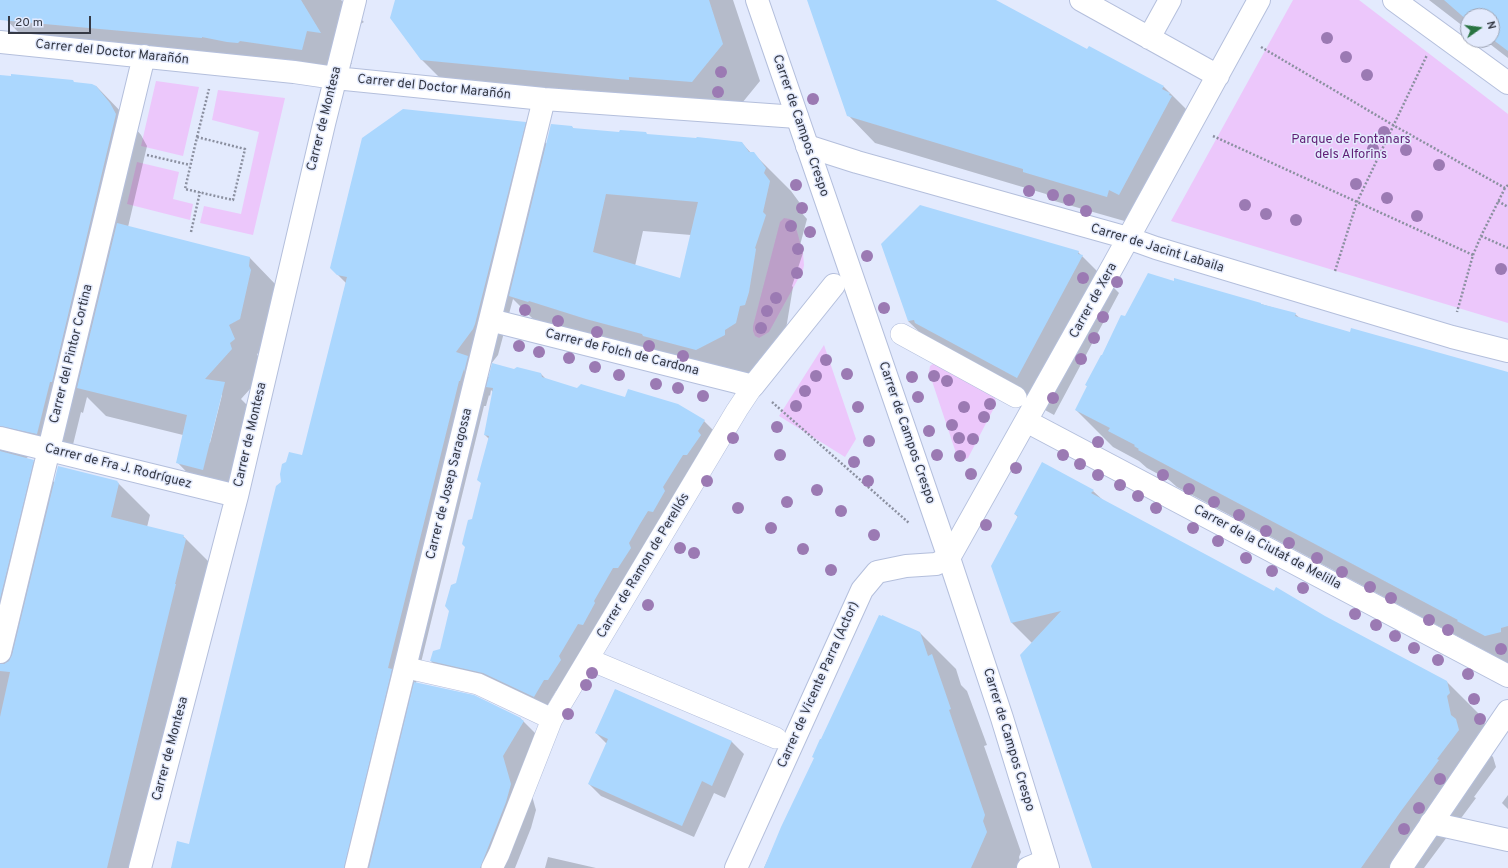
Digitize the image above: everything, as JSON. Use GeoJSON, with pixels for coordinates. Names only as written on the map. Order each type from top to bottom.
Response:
{"type":"FeatureCollection","features":[{"type":"Feature","properties":{"kind":"street","name":"Carrer de Montesa"},"geometry":{"type":"LineString","coordinates":[[140,868],[237,496],[335,78],[355,0]]}},
{"type":"Feature","properties":{"kind":"street","name":"Carrer de Campos Crespo"},"geometry":{"type":"LineString","coordinates":[[757,0],[1002,718],[1040,866]]}},
{"type":"Feature","properties":{"kind":"street"},"geometry":{"type":"LineString","coordinates":[[1081,0],[1218,76]]}},
{"type":"Feature","properties":{"kind":"street"},"geometry":{"type":"LineString","coordinates":[[1149,38],[1170,0]]}},
{"type":"Feature","properties":{"kind":"street","name":"Carrer de Xera"},"geometry":{"type":"LineString","coordinates":[[948,558],[1026,421],[1260,0]]}},
{"type":"Feature","properties":{"kind":"street"},"geometry":{"type":"LineString","coordinates":[[1394,0],[1508,83]]}},
{"type":"Feature","properties":{"kind":"street","name":"Carrer del Doctor Marañón"},"geometry":{"type":"LineString","coordinates":[[0,42],[544,99],[797,117]]}},
{"type":"Feature","properties":{"kind":"street","name":"Carrer del Pintor Cortina"},"geometry":{"type":"LineString","coordinates":[[0,652],[144,56]]}},
{"type":"Feature","properties":{"kind":"street","name":"Carrer de Josep Saragossa"},"geometry":{"type":"LineString","coordinates":[[356,868],[544,99]]}},
{"type":"Feature","properties":{"kind":"street","name":"Carrer de Jacint Labaila"},"geometry":{"type":"LineString","coordinates":[[807,146],[857,162],[1128,238],[1156,248],[1406,323],[1508,351]]}},
{"type":"Feature","properties":{"kind":"street","name":"Carrer de Ramon de Perellós"},"geometry":{"type":"LineString","coordinates":[[492,868],[502,847],[552,719],[737,410],[753,386],[834,285]]}},
{"type":"Feature","properties":{"kind":"street","name":"Carrer de Folch de Cardona"},"geometry":{"type":"LineString","coordinates":[[490,320],[753,386]]}},
{"type":"Feature","properties":{"kind":"street"},"geometry":{"type":"LineString","coordinates":[[901,334],[1016,397]]}},
{"type":"Feature","properties":{"kind":"street","name":"Carrer de la Ciutat de Melilla"},"geometry":{"type":"LineString","coordinates":[[1026,421],[1508,676]]}},
{"type":"Feature","properties":{"kind":"street","name":"Carrer de Fra J. Rodríguez"},"geometry":{"type":"LineString","coordinates":[[0,438],[237,496]]}},
{"type":"Feature","properties":{"kind":"street","name":"Carrer de Vicente Parra (Actor)"},"geometry":{"type":"LineString","coordinates":[[736,868],[862,590],[878,572],[906,566],[936,564],[948,558]]}},
{"type":"Feature","properties":{"kind":"street"},"geometry":{"type":"LineString","coordinates":[[588,658],[776,738]]}},
{"type":"Feature","properties":{"kind":"street"},"geometry":{"type":"LineString","coordinates":[[416,670],[478,684],[552,719]]}},
{"type":"Feature","properties":{"kind":"street"},"geometry":{"type":"LineString","coordinates":[[1401,868],[1508,711]]}},
{"type":"Feature","properties":{"kind":"street"},"geometry":{"type":"LineString","coordinates":[[1431,823],[1508,840]]}},
{"type":"Feature","properties":{"kind":"path"},"geometry":{"type":"LineString","coordinates":[[1257,45],[1393,125],[1507,186],[1480,236],[1473,255],[1457,314]]}},
{"type":"Feature","properties":{"kind":"path"},"geometry":{"type":"LineString","coordinates":[[1335,271],[1357,202],[1428,52]]}},
{"type":"Feature","properties":{"kind":"path"},"geometry":{"type":"LineString","coordinates":[[197,137],[245,149],[233,200],[185,189],[190,165],[197,137],[210,86],[208,84]]}},
{"type":"Feature","properties":{"kind":"path"},"geometry":{"type":"LineString","coordinates":[[1208,133],[1473,255]]}},
{"type":"Feature","properties":{"kind":"path"},"geometry":{"type":"LineString","coordinates":[[145,154],[190,165]]}},
{"type":"Feature","properties":{"kind":"path"},"geometry":{"type":"LineString","coordinates":[[191,232],[200,192]]}},
{"type":"Feature","properties":{"kind":"path"},"geometry":{"type":"LineString","coordinates":[[1498,201],[1508,207]]}},
{"type":"Feature","properties":{"kind":"path"},"geometry":{"type":"LineString","coordinates":[[1480,236],[1508,248]]}},
{"type":"Feature","properties":{"kind":"path"},"geometry":{"type":"LineString","coordinates":[[753,386],[911,524]]}},
{"type":"Feature","properties":{"kind":"green space","name":"Parque de Fontanars dels Alforins"},"geometry":{"type":"Polygon","coordinates":[[[1293,0],[1359,0],[1508,114],[1508,323],[1171,221],[1293,0]]]}},
{"type":"Feature","properties":{"kind":"green space"},"geometry":{"type":"Polygon","coordinates":[[[156,81],[199,87],[183,156],[141,146],[156,81]]]}},
{"type":"Feature","properties":{"kind":"green space"},"geometry":{"type":"Polygon","coordinates":[[[218,90],[285,98],[253,235],[200,223],[204,206],[241,214],[259,132],[212,120],[218,90]]]}},
{"type":"Feature","properties":{"kind":"green space"},"geometry":{"type":"Polygon","coordinates":[[[137,162],[179,172],[173,199],[193,204],[190,220],[127,204],[137,162]]]}},
{"type":"Feature","properties":{"kind":"green space"},"geometry":{"type":"Polygon","coordinates":[[[784,218],[794,221],[803,253],[803,270],[769,332],[759,338],[755,336],[753,326],[780,222],[784,218]]]}},
{"type":"Feature","properties":{"kind":"green space"},"geometry":{"type":"Polygon","coordinates":[[[824,345],[856,439],[845,457],[779,416],[824,345]]]}},
{"type":"Feature","properties":{"kind":"green space"},"geometry":{"type":"Polygon","coordinates":[[[934,363],[995,396],[996,404],[968,458],[963,460],[957,456],[929,372],[930,366],[934,363]]]}},
{"type":"Feature","properties":{"kind":"building"},"geometry":{"type":"Polygon","coordinates":[[[0,0],[301,0],[321,33],[307,31],[302,50],[240,41],[238,43],[227,42],[202,37],[0,20],[0,0]]]}},
{"type":"Feature","properties":{"kind":"building"},"geometry":{"type":"Polygon","coordinates":[[[395,0],[709,0],[723,44],[692,82],[629,77],[629,80],[421,60],[390,18],[395,0]]]}},
{"type":"Feature","properties":{"kind":"building"},"geometry":{"type":"Polygon","coordinates":[[[807,0],[996,0],[1087,49],[1089,46],[1164,86],[1162,89],[1170,93],[1169,95],[1172,96],[1119,195],[1109,190],[1107,197],[1023,172],[1023,169],[847,116],[807,0]]]}},
{"type":"Feature","properties":{"kind":"building"},"geometry":{"type":"Polygon","coordinates":[[[1444,0],[1508,0],[1508,51],[1500,45],[1500,8],[1460,8],[1460,14],[1444,0]]]}},
{"type":"Feature","properties":{"kind":"building"},"geometry":{"type":"Polygon","coordinates":[[[11,74],[73,80],[74,82],[92,84],[96,86],[110,103],[116,114],[52,382],[50,382],[37,434],[0,426],[0,75],[11,76],[11,74]]]}},
{"type":"Feature","properties":{"kind":"building"},"geometry":{"type":"Polygon","coordinates":[[[403,109],[526,122],[475,324],[456,352],[468,356],[464,372],[464,369],[459,381],[388,668],[392,669],[344,868],[171,868],[177,841],[189,844],[276,486],[281,482],[280,474],[282,464],[286,462],[289,452],[302,455],[347,277],[337,275],[330,268],[362,138],[403,109]]]}},
{"type":"Feature","properties":{"kind":"building"},"geometry":{"type":"Polygon","coordinates":[[[551,124],[572,126],[573,128],[619,132],[620,130],[646,132],[647,134],[697,137],[742,142],[749,152],[754,152],[766,168],[764,173],[770,181],[763,212],[766,215],[755,248],[749,292],[745,305],[740,306],[736,323],[725,330],[725,335],[696,350],[643,336],[642,334],[509,296],[551,124]],[[606,194],[593,252],[680,278],[698,202],[606,194]]]}},
{"type":"Feature","properties":{"kind":"building"},"geometry":{"type":"Polygon","coordinates":[[[920,205],[1079,251],[1078,254],[1083,255],[1017,378],[915,323],[914,320],[908,321],[881,244],[920,205]]]}},
{"type":"Feature","properties":{"kind":"building"},"geometry":{"type":"Polygon","coordinates":[[[117,223],[250,257],[249,266],[251,270],[240,319],[229,325],[235,339],[230,343],[232,349],[205,379],[225,382],[203,470],[176,463],[187,415],[77,388],[117,223]]]}},
{"type":"Feature","properties":{"kind":"building"},"geometry":{"type":"Polygon","coordinates":[[[1148,273],[1174,281],[1174,278],[1296,313],[1295,316],[1350,332],[1351,328],[1508,372],[1508,626],[1501,628],[1501,632],[1485,636],[1457,621],[1458,620],[1138,450],[1139,449],[1134,446],[1135,445],[1108,431],[1110,428],[1075,410],[1087,386],[1085,385],[1102,355],[1121,315],[1125,316],[1148,273]]]}},
{"type":"Feature","properties":{"kind":"building"},"geometry":{"type":"Polygon","coordinates":[[[492,363],[514,369],[517,367],[541,373],[542,377],[577,388],[581,384],[625,397],[628,389],[678,404],[705,420],[698,431],[701,435],[687,455],[683,455],[663,487],[665,491],[653,512],[648,511],[629,543],[631,548],[618,568],[613,568],[594,601],[595,603],[583,625],[578,624],[559,656],[561,660],[548,680],[544,680],[534,697],[483,673],[430,661],[433,651],[440,649],[449,611],[445,606],[451,585],[456,583],[465,547],[462,544],[468,520],[472,519],[481,483],[477,480],[489,436],[484,435],[493,388],[486,387],[492,363]]]}},
{"type":"Feature","properties":{"kind":"building"},"geometry":{"type":"Polygon","coordinates":[[[0,451],[34,460],[0,599],[0,451]]]}},
{"type":"Feature","properties":{"kind":"building"},"geometry":{"type":"Polygon","coordinates":[[[1042,462],[1094,490],[1091,493],[1274,591],[1276,587],[1325,616],[1447,681],[1450,693],[1447,696],[1451,715],[1456,719],[1459,730],[1361,868],[1092,868],[1020,655],[1061,611],[1011,623],[991,566],[1018,516],[1014,514],[1042,462]]]}},
{"type":"Feature","properties":{"kind":"building"},"geometry":{"type":"Polygon","coordinates":[[[58,466],[118,481],[117,482],[119,483],[111,517],[184,535],[183,537],[186,539],[107,868],[0,868],[0,717],[10,672],[0,671],[0,664],[4,664],[9,661],[12,655],[58,466]]]}},
{"type":"Feature","properties":{"kind":"building"},"geometry":{"type":"Polygon","coordinates":[[[879,615],[920,632],[928,656],[932,654],[951,709],[949,710],[985,815],[983,821],[987,832],[971,868],[764,868],[781,827],[814,758],[812,757],[820,739],[879,615]]]}},
{"type":"Feature","properties":{"kind":"building"},"geometry":{"type":"Polygon","coordinates":[[[414,682],[474,695],[521,718],[524,721],[503,756],[511,784],[506,802],[480,868],[369,868],[414,682]]]}},
{"type":"Feature","properties":{"kind":"building"},"geometry":{"type":"Polygon","coordinates":[[[615,689],[732,741],[712,786],[702,781],[682,826],[588,784],[608,739],[595,733],[615,689]]]}}]}
